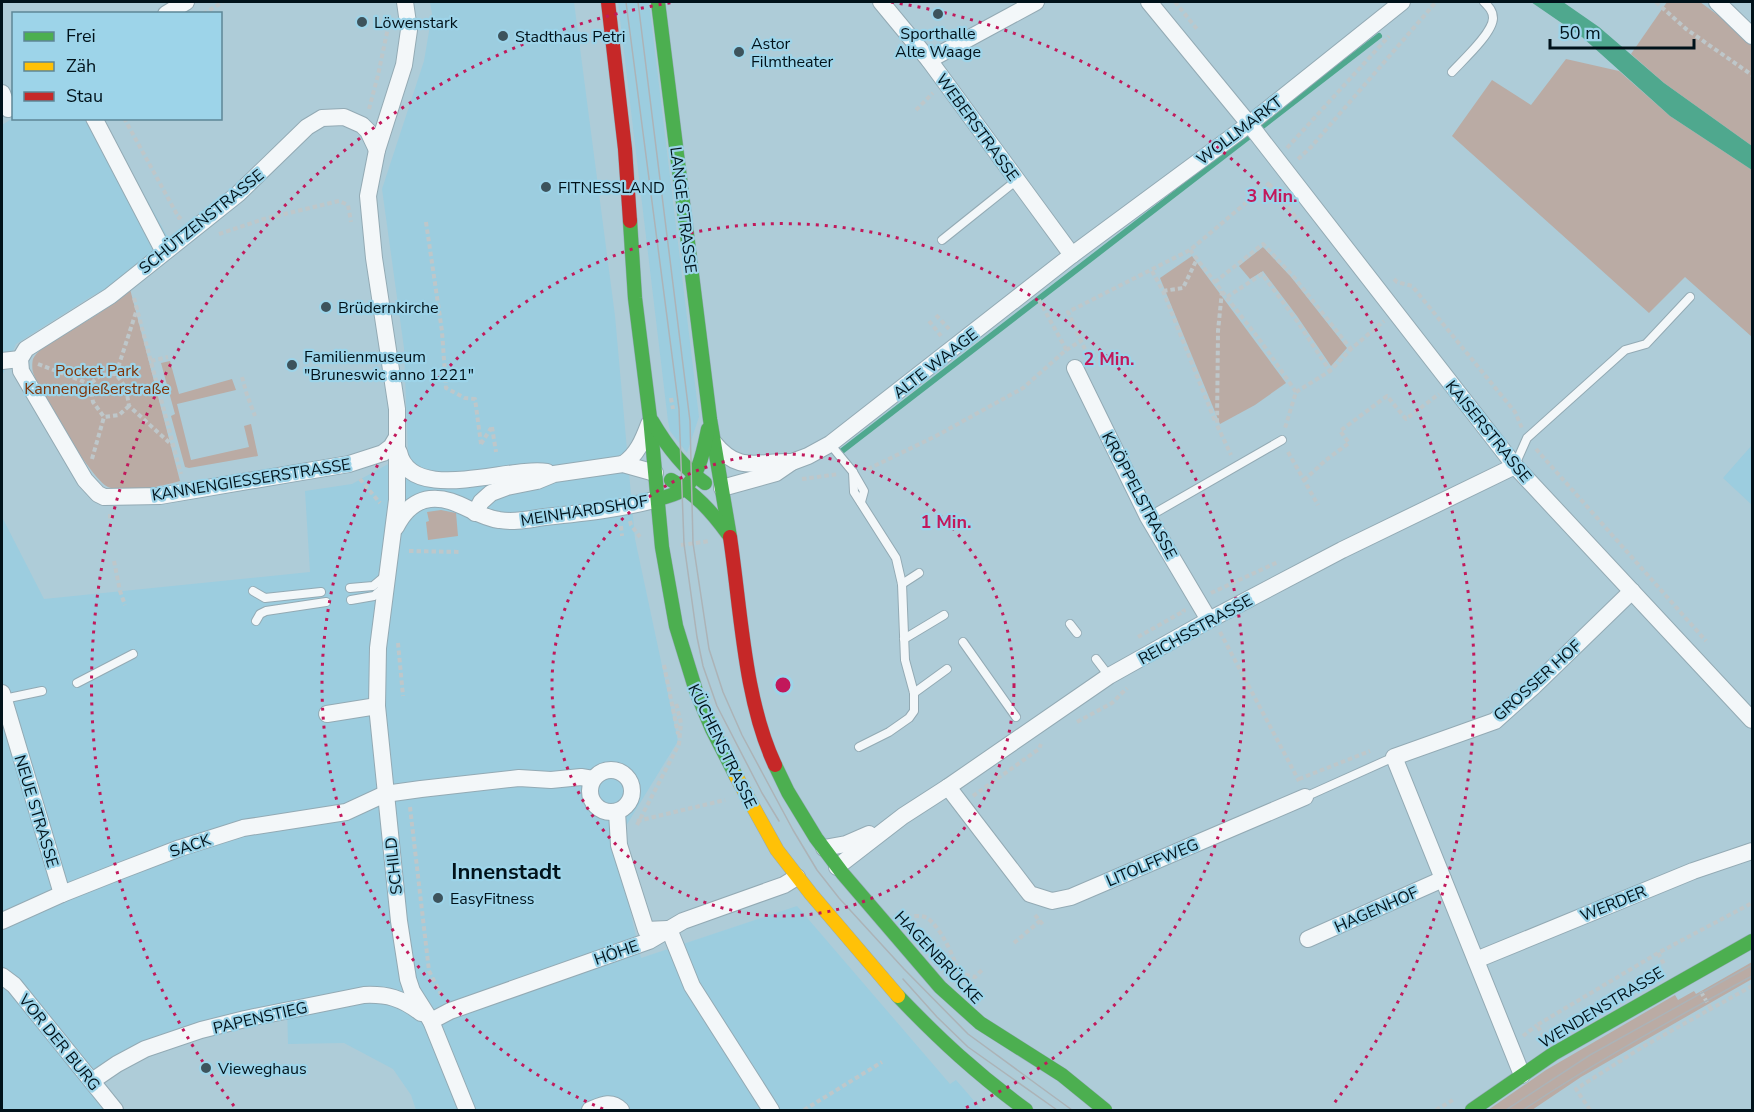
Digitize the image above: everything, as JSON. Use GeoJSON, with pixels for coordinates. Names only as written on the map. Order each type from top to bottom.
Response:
{"type":"FeatureCollection","features":[{"type":"Feature","properties":{"kind":"main road"},"geometry":{"type":"LineString","coordinates":[[608,2],[625,149],[635,298],[658,499],[686,488]]}},
{"type":"Feature","properties":{"kind":"main road","name":"LANGE STRASSE"},"geometry":{"type":"LineString","coordinates":[[658,2],[710,419],[722,488]]}},
{"type":"Feature","properties":{"kind":"main road"},"geometry":{"type":"LineString","coordinates":[[650,418],[667,445],[693,475],[706,483],[722,488],[739,613],[757,718],[764,741],[788,792],[806,824],[824,848]]}},
{"type":"Feature","properties":{"kind":"main road","name":"LANGE STRASSE"},"geometry":{"type":"LineString","coordinates":[[686,488],[704,446],[710,419]]}},
{"type":"Feature","properties":{"kind":"main road"},"geometry":{"type":"LineString","coordinates":[[655,473],[686,488],[709,509],[730,538]]}},
{"type":"Feature","properties":{"kind":"main road","name":"KÜCHENSTRASSE"},"geometry":{"type":"LineString","coordinates":[[658,499],[662,547],[676,626],[696,691],[712,729],[758,819],[797,877]]}},
{"type":"Feature","properties":{"kind":"main road","name":"HAGENBRÜCKE"},"geometry":{"type":"LineString","coordinates":[[824,848],[837,867],[904,947],[962,1009],[998,1036],[1062,1075],[1105,1110]]}},
{"type":"Feature","properties":{"kind":"main road"},"geometry":{"type":"LineString","coordinates":[[797,877],[897,995],[945,1045],[979,1075],[1026,1110]]}},
{"type":"Feature","properties":{"kind":"main road","name":"WENDENSTRASSE"},"geometry":{"type":"LineString","coordinates":[[1472,1110],[1553,1054],[1752,941]]}},
{"type":"Feature","properties":{"kind":"street"},"geometry":{"type":"LineString","coordinates":[[169,12],[186,2]]}},
{"type":"Feature","properties":{"kind":"street"},"geometry":{"type":"LineString","coordinates":[[393,539],[398,493],[397,409],[369,221],[368,196],[376,150],[404,65],[409,30],[405,2]]}},
{"type":"Feature","properties":{"kind":"street","name":"WEBERSTRASSE"},"geometry":{"type":"LineString","coordinates":[[881,2],[929,60],[1072,255]]}},
{"type":"Feature","properties":{"kind":"street"},"geometry":{"type":"LineString","coordinates":[[929,60],[1036,2]]}},
{"type":"Feature","properties":{"kind":"street","name":"KAISERSTRASSE"},"geometry":{"type":"LineString","coordinates":[[1149,2],[1253,129],[1286,163],[1394,313],[1515,465],[1752,720]]}},
{"type":"Feature","properties":{"kind":"street","name":"WOLLMARKT"},"geometry":{"type":"LineString","coordinates":[[1072,255],[1253,129],[1402,2]]}},
{"type":"Feature","properties":{"kind":"street"},"geometry":{"type":"LineString","coordinates":[[1717,2],[1752,36]]}},
{"type":"Feature","properties":{"kind":"street","name":"SCHÜTZENSTRASSE"},"geometry":{"type":"LineString","coordinates":[[21,365],[26,349],[110,296],[238,194],[307,127],[322,118],[344,117],[362,125],[368,131],[376,150]]}},
{"type":"Feature","properties":{"kind":"street"},"geometry":{"type":"LineString","coordinates":[[95,120],[164,252]]}},
{"type":"Feature","properties":{"kind":"street","name":"ALTE WAAGE"},"geometry":{"type":"LineString","coordinates":[[722,488],[776,473],[792,462],[830,444],[1072,255]]}},
{"type":"Feature","properties":{"kind":"street"},"geometry":{"type":"LineString","coordinates":[[2,361],[21,365]]}},
{"type":"Feature","properties":{"kind":"street","name":"KANNENGIESSERSTRASSE"},"geometry":{"type":"LineString","coordinates":[[21,365],[86,480],[98,494],[104,497],[160,496],[349,464],[383,453],[391,447],[397,437]]}},
{"type":"Feature","properties":{"kind":"street","name":"KRÖPPELSTRASSE"},"geometry":{"type":"LineString","coordinates":[[1075,368],[1148,517],[1209,620]]}},
{"type":"Feature","properties":{"kind":"street"},"geometry":{"type":"LineString","coordinates":[[623,464],[640,446],[650,418]]}},
{"type":"Feature","properties":{"kind":"street"},"geometry":{"type":"LineString","coordinates":[[397,437],[400,458],[406,470],[419,476],[439,480]]}},
{"type":"Feature","properties":{"kind":"street","name":"ALTE WAAGE"},"geometry":{"type":"LineString","coordinates":[[714,443],[729,459],[738,463],[792,462]]}},
{"type":"Feature","properties":{"kind":"street"},"geometry":{"type":"LineString","coordinates":[[398,493],[405,486],[415,482],[462,480],[519,471],[554,474],[623,464],[655,473]]}},
{"type":"Feature","properties":{"kind":"street","name":"REICHSSTRASSE"},"geometry":{"type":"LineString","coordinates":[[837,867],[894,823],[1109,676],[1342,550],[1515,465]]}},
{"type":"Feature","properties":{"kind":"street"},"geometry":{"type":"LineString","coordinates":[[476,513],[481,502],[491,493],[554,474]]}},
{"type":"Feature","properties":{"kind":"street","name":"MEINHARDSHOF"},"geometry":{"type":"LineString","coordinates":[[393,539],[397,526],[405,513],[425,500],[451,501],[491,519],[511,522],[618,508],[658,499]]}},
{"type":"Feature","properties":{"kind":"street","name":"SCHILD"},"geometry":{"type":"LineString","coordinates":[[393,539],[378,648],[377,706],[399,921],[412,991],[431,1021],[466,1110]]}},
{"type":"Feature","properties":{"kind":"street","name":"GROSSER HOF"},"geometry":{"type":"LineString","coordinates":[[1394,757],[1495,721],[1632,591]]}},
{"type":"Feature","properties":{"kind":"street","name":"NEUE STRASSE"},"geometry":{"type":"LineString","coordinates":[[3,696],[62,894]]}},
{"type":"Feature","properties":{"kind":"street"},"geometry":{"type":"LineString","coordinates":[[327,714],[377,706]]}},
{"type":"Feature","properties":{"kind":"street"},"geometry":{"type":"LineString","coordinates":[[1394,757],[1522,1075]]}},
{"type":"Feature","properties":{"kind":"street"},"geometry":{"type":"LineString","coordinates":[[606,770],[613,770],[626,776],[632,788],[631,797],[623,808],[616,812],[603,811],[593,803],[589,791],[593,779],[606,770]]}},
{"type":"Feature","properties":{"kind":"street","name":"SACK"},"geometry":{"type":"LineString","coordinates":[[2,921],[62,894],[180,848],[236,830],[346,812],[385,794],[519,778],[551,780],[581,777],[593,779]]}},
{"type":"Feature","properties":{"kind":"street","name":"LITOLFFWEG"},"geometry":{"type":"LineString","coordinates":[[948,788],[1030,894],[1053,901],[1071,897],[1305,797]]}},
{"type":"Feature","properties":{"kind":"street"},"geometry":{"type":"LineString","coordinates":[[616,812],[619,845],[646,930],[669,929],[692,986],[771,1110]]}},
{"type":"Feature","properties":{"kind":"street","name":"REICHSSTRASSE"},"geometry":{"type":"LineString","coordinates":[[824,848],[846,844],[894,823]]}},
{"type":"Feature","properties":{"kind":"street","name":"WERDER"},"geometry":{"type":"LineString","coordinates":[[1476,960],[1693,871],[1752,851]]}},
{"type":"Feature","properties":{"kind":"street","name":"HÖHE"},"geometry":{"type":"LineString","coordinates":[[431,1021],[450,1011],[649,941],[683,921],[784,885],[797,877]]}},
{"type":"Feature","properties":{"kind":"street","name":"HAGENHOF"},"geometry":{"type":"LineString","coordinates":[[1308,939],[1443,879]]}},
{"type":"Feature","properties":{"kind":"street","name":"VOR DER BURG"},"geometry":{"type":"LineString","coordinates":[[2,976],[14,985],[115,1110]]}},
{"type":"Feature","properties":{"kind":"street","name":"PAPENSTIEG"},"geometry":{"type":"LineString","coordinates":[[92,1081],[145,1049],[170,1040],[245,1019],[354,997],[381,994],[395,997],[406,1001],[431,1021]]}},
{"type":"Feature","properties":{"kind":"street"},"geometry":{"type":"LineString","coordinates":[[590,1110],[604,1104],[611,1104],[621,1110]]}},
{"type":"Feature","properties":{"kind":"lane"},"geometry":{"type":"LineString","coordinates":[[1452,72],[1491,28],[1493,18],[1491,10],[1484,2]]}},
{"type":"Feature","properties":{"kind":"lane"},"geometry":{"type":"LineString","coordinates":[[942,240],[1017,180]]}},
{"type":"Feature","properties":{"kind":"lane"},"geometry":{"type":"LineString","coordinates":[[1515,465],[1527,438],[1625,350],[1646,344],[1690,297]]}},
{"type":"Feature","properties":{"kind":"lane"},"geometry":{"type":"LineString","coordinates":[[1148,517],[1282,440]]}},
{"type":"Feature","properties":{"kind":"lane"},"geometry":{"type":"LineString","coordinates":[[830,444],[853,472],[854,492],[896,558],[902,584],[905,660],[914,693],[914,711],[909,718],[889,732],[859,747]]}},
{"type":"Feature","properties":{"kind":"lane"},"geometry":{"type":"LineString","coordinates":[[350,588],[373,586],[387,573]]}},
{"type":"Feature","properties":{"kind":"lane"},"geometry":{"type":"LineString","coordinates":[[351,600],[377,595],[383,588],[387,573]]}},
{"type":"Feature","properties":{"kind":"lane"},"geometry":{"type":"LineString","coordinates":[[902,584],[919,573]]}},
{"type":"Feature","properties":{"kind":"lane"},"geometry":{"type":"LineString","coordinates":[[253,591],[265,598],[321,592]]}},
{"type":"Feature","properties":{"kind":"lane"},"geometry":{"type":"LineString","coordinates":[[256,621],[260,614],[266,611],[326,602]]}},
{"type":"Feature","properties":{"kind":"lane"},"geometry":{"type":"LineString","coordinates":[[904,639],[944,615]]}},
{"type":"Feature","properties":{"kind":"lane"},"geometry":{"type":"LineString","coordinates":[[1070,624],[1077,633]]}},
{"type":"Feature","properties":{"kind":"lane"},"geometry":{"type":"LineString","coordinates":[[963,642],[1016,717]]}},
{"type":"Feature","properties":{"kind":"lane"},"geometry":{"type":"LineString","coordinates":[[77,683],[133,654]]}},
{"type":"Feature","properties":{"kind":"lane"},"geometry":{"type":"LineString","coordinates":[[1096,659],[1109,676]]}},
{"type":"Feature","properties":{"kind":"lane"},"geometry":{"type":"LineString","coordinates":[[914,693],[947,669]]}},
{"type":"Feature","properties":{"kind":"lane"},"geometry":{"type":"LineString","coordinates":[[3,696],[42,691]]}},
{"type":"Feature","properties":{"kind":"lane","name":"LITOLFFWEG"},"geometry":{"type":"LineString","coordinates":[[1305,797],[1394,757]]}},
{"type":"Feature","properties":{"kind":"path"},"geometry":{"type":"LineString","coordinates":[[206,12],[223,2]]}},
{"type":"Feature","properties":{"kind":"path"},"geometry":{"type":"LineString","coordinates":[[1286,163],[1311,147],[1436,2]]}},
{"type":"Feature","properties":{"kind":"path"},"geometry":{"type":"LineString","coordinates":[[1656,2],[1686,28],[1752,75]]}},
{"type":"Feature","properties":{"kind":"path"},"geometry":{"type":"LineString","coordinates":[[868,469],[936,436],[1023,388],[1066,350],[1081,341],[1068,312],[1190,250],[1286,163],[1393,31]]}},
{"type":"Feature","properties":{"kind":"path"},"geometry":{"type":"LineString","coordinates":[[916,110],[945,83]]}},
{"type":"Feature","properties":{"kind":"path"},"geometry":{"type":"LineString","coordinates":[[125,120],[179,218]]}},
{"type":"Feature","properties":{"kind":"path"},"geometry":{"type":"LineString","coordinates":[[1286,163],[1304,168]]}},
{"type":"Feature","properties":{"kind":"path"},"geometry":{"type":"LineString","coordinates":[[597,192],[609,192]]}},
{"type":"Feature","properties":{"kind":"path"},"geometry":{"type":"LineString","coordinates":[[214,235],[264,219],[339,201],[348,205],[352,232]]}},
{"type":"Feature","properties":{"kind":"path"},"geometry":{"type":"LineString","coordinates":[[426,222],[442,331],[446,388],[465,398],[475,399],[481,444],[492,427],[496,452]]}},
{"type":"Feature","properties":{"kind":"path"},"geometry":{"type":"LineString","coordinates":[[1215,282],[1263,244],[1293,276],[1351,349]]}},
{"type":"Feature","properties":{"kind":"path"},"geometry":{"type":"LineString","coordinates":[[1190,250],[1296,392]]}},
{"type":"Feature","properties":{"kind":"path"},"geometry":{"type":"LineString","coordinates":[[1163,291],[1183,288],[1197,259]]}},
{"type":"Feature","properties":{"kind":"path"},"geometry":{"type":"LineString","coordinates":[[1152,271],[1163,291],[1236,466]]}},
{"type":"Feature","properties":{"kind":"path"},"geometry":{"type":"LineString","coordinates":[[1389,273],[1396,282],[1412,286],[1515,412],[1527,438],[1708,644]]}},
{"type":"Feature","properties":{"kind":"path"},"geometry":{"type":"LineString","coordinates":[[1227,297],[1262,274],[1330,371]]}},
{"type":"Feature","properties":{"kind":"path"},"geometry":{"type":"LineString","coordinates":[[1217,425],[1218,331],[1222,291]]}},
{"type":"Feature","properties":{"kind":"path"},"geometry":{"type":"LineString","coordinates":[[133,293],[181,474]]}},
{"type":"Feature","properties":{"kind":"path"},"geometry":{"type":"LineString","coordinates":[[1039,300],[1066,350]]}},
{"type":"Feature","properties":{"kind":"path"},"geometry":{"type":"LineString","coordinates":[[116,374],[137,309]]}},
{"type":"Feature","properties":{"kind":"path"},"geometry":{"type":"LineString","coordinates":[[1318,505],[1282,440],[1296,392],[1330,371],[1351,349],[1394,313]]}},
{"type":"Feature","properties":{"kind":"path"},"geometry":{"type":"LineString","coordinates":[[936,315],[951,332]]}},
{"type":"Feature","properties":{"kind":"path"},"geometry":{"type":"LineString","coordinates":[[929,321],[943,339]]}},
{"type":"Feature","properties":{"kind":"path"},"geometry":{"type":"LineString","coordinates":[[151,361],[168,357]]}},
{"type":"Feature","properties":{"kind":"path"},"geometry":{"type":"LineString","coordinates":[[21,365],[34,362],[90,384]]}},
{"type":"Feature","properties":{"kind":"path"},"geometry":{"type":"LineString","coordinates":[[90,384],[101,375],[116,374]]}},
{"type":"Feature","properties":{"kind":"path"},"geometry":{"type":"LineString","coordinates":[[116,374],[126,388],[129,406],[174,446]]}},
{"type":"Feature","properties":{"kind":"path"},"geometry":{"type":"LineString","coordinates":[[242,377],[255,416]]}},
{"type":"Feature","properties":{"kind":"path"},"geometry":{"type":"LineString","coordinates":[[90,384],[93,402],[104,417],[119,415],[129,406]]}},
{"type":"Feature","properties":{"kind":"path"},"geometry":{"type":"LineString","coordinates":[[1304,480],[1349,443],[1340,431],[1387,396],[1406,419],[1439,394]]}},
{"type":"Feature","properties":{"kind":"path"},"geometry":{"type":"LineString","coordinates":[[672,398],[673,409]]}},
{"type":"Feature","properties":{"kind":"path"},"geometry":{"type":"LineString","coordinates":[[349,464],[381,504],[396,515]]}},
{"type":"Feature","properties":{"kind":"path"},"geometry":{"type":"LineString","coordinates":[[621,525],[622,536]]}},
{"type":"Feature","properties":{"kind":"path"},"geometry":{"type":"LineString","coordinates":[[662,547],[730,538]]}},
{"type":"Feature","properties":{"kind":"path"},"geometry":{"type":"LineString","coordinates":[[409,551],[461,552]]}},
{"type":"Feature","properties":{"kind":"path"},"geometry":{"type":"LineString","coordinates":[[1210,593],[1283,560]]}},
{"type":"Feature","properties":{"kind":"path"},"geometry":{"type":"LineString","coordinates":[[114,561],[125,605]]}},
{"type":"Feature","properties":{"kind":"path"},"geometry":{"type":"LineString","coordinates":[[1134,640],[1184,611],[1178,601]]}},
{"type":"Feature","properties":{"kind":"path"},"geometry":{"type":"LineString","coordinates":[[1209,620],[1221,633],[1305,797]]}},
{"type":"Feature","properties":{"kind":"path"},"geometry":{"type":"LineString","coordinates":[[1211,639],[1221,633]]}},
{"type":"Feature","properties":{"kind":"path"},"geometry":{"type":"LineString","coordinates":[[1073,724],[1112,703],[1128,687]]}},
{"type":"Feature","properties":{"kind":"path"},"geometry":{"type":"LineString","coordinates":[[978,806],[972,797],[1039,749],[1043,739]]}},
{"type":"Feature","properties":{"kind":"path"},"geometry":{"type":"LineString","coordinates":[[636,828],[637,822],[679,744]]}},
{"type":"Feature","properties":{"kind":"path"},"geometry":{"type":"LineString","coordinates":[[1298,780],[1377,748]]}},
{"type":"Feature","properties":{"kind":"path"},"geometry":{"type":"LineString","coordinates":[[408,790],[429,971],[446,1003]]}},
{"type":"Feature","properties":{"kind":"path"},"geometry":{"type":"LineString","coordinates":[[645,820],[730,799]]}},
{"type":"Feature","properties":{"kind":"path"},"geometry":{"type":"LineString","coordinates":[[1520,1040],[1537,1025],[1658,953],[1752,903]]}},
{"type":"Feature","properties":{"kind":"path"},"geometry":{"type":"LineString","coordinates":[[928,919],[954,956],[960,981]]}},
{"type":"Feature","properties":{"kind":"path"},"geometry":{"type":"LineString","coordinates":[[1014,943],[1040,921],[1044,926]]}},
{"type":"Feature","properties":{"kind":"path"},"geometry":{"type":"LineString","coordinates":[[1658,953],[1667,969]]}},
{"type":"Feature","properties":{"kind":"path"},"geometry":{"type":"LineString","coordinates":[[952,969],[959,974],[975,977],[983,969]]}},
{"type":"Feature","properties":{"kind":"path"},"geometry":{"type":"LineString","coordinates":[[1590,1110],[1576,1089],[1644,1046],[1752,986]]}},
{"type":"Feature","properties":{"kind":"path"},"geometry":{"type":"LineString","coordinates":[[1537,1025],[1544,1038]]}},
{"type":"Feature","properties":{"kind":"path"},"geometry":{"type":"LineString","coordinates":[[804,1110],[882,1062]]}},
{"type":"Feature","properties":{"kind":"shaded area"},"geometry":{"type":"Polygon","coordinates":[[[430,2],[574,2],[615,316],[635,539],[678,741],[615,844],[641,958],[797,906],[950,1084],[956,1080],[982,1110],[416,1110],[411,1095],[393,1069],[344,1043],[288,1044],[287,1005],[194,1024],[84,1082],[108,1110],[2,1110],[2,517],[44,599],[310,572],[305,491],[352,484],[408,453],[404,348],[382,189],[424,61],[432,14],[430,2]]]}},
{"type":"Feature","properties":{"kind":"shaded area"},"geometry":{"type":"Polygon","coordinates":[[[618,2],[649,2],[699,417],[687,453],[670,431],[668,421],[618,2]]]}},
{"type":"Feature","properties":{"kind":"shaded area"},"geometry":{"type":"Polygon","coordinates":[[[1531,2],[1563,2],[1599,27],[1664,83],[1752,146],[1752,170],[1670,116],[1582,37],[1531,2]]]}},
{"type":"Feature","properties":{"kind":"shaded area"},"geometry":{"type":"Polygon","coordinates":[[[12,119],[103,120],[176,252],[92,296],[16,344],[2,376],[2,125],[12,119]]]}},
{"type":"Feature","properties":{"kind":"shaded area"},"geometry":{"type":"Polygon","coordinates":[[[1752,445],[1752,505],[1723,478],[1752,445]]]}},
{"type":"Feature","properties":{"kind":"green space"},"geometry":{"type":"Polygon","coordinates":[[[1667,2],[1700,2],[1752,40],[1752,146],[1664,83],[1631,54],[1667,2]]]}},
{"type":"Feature","properties":{"kind":"green space"},"geometry":{"type":"Polygon","coordinates":[[[1566,59],[1619,71],[1670,116],[1752,170],[1752,337],[1685,277],[1649,313],[1452,136],[1492,80],[1531,105],[1566,59]]]}},
{"type":"Feature","properties":{"kind":"green space"},"geometry":{"type":"Polygon","coordinates":[[[1263,247],[1291,277],[1347,348],[1331,366],[1263,271],[1250,279],[1239,266],[1263,247]]]}},
{"type":"Feature","properties":{"kind":"green space"},"geometry":{"type":"Polygon","coordinates":[[[1192,256],[1286,383],[1255,405],[1220,424],[1160,278],[1192,256]]]}},
{"type":"Feature","properties":{"kind":"green space","name":"Pocket Park Kannengießerstraße"},"geometry":{"type":"Polygon","coordinates":[[[130,289],[180,481],[144,489],[125,490],[108,487],[90,469],[66,434],[45,397],[33,372],[32,364],[37,353],[43,348],[98,314],[130,289]]]}},
{"type":"Feature","properties":{"kind":"green space"},"geometry":{"type":"Polygon","coordinates":[[[170,361],[179,394],[232,379],[236,390],[177,404],[191,460],[249,447],[244,426],[251,424],[258,456],[185,467],[171,416],[175,414],[161,363],[170,361]]]}},
{"type":"Feature","properties":{"kind":"green space"},"geometry":{"type":"Polygon","coordinates":[[[441,510],[456,513],[458,536],[428,540],[427,512],[441,510]]]}},
{"type":"Feature","properties":{"kind":"green space"},"geometry":{"type":"Polygon","coordinates":[[[1752,962],[1752,979],[1581,1077],[1532,1110],[1488,1110],[1546,1070],[1675,995],[1678,1000],[1694,991],[1696,994],[1752,962]]]}},
{"type":"Feature","properties":{"kind":"waterway"},"geometry":{"type":"LineString","coordinates":[[842,451],[1379,36]]}},
{"type":"Feature","properties":{"kind":"tram line"},"geometry":{"type":"LineString","coordinates":[[626,2],[679,409],[684,544],[697,637],[703,666],[717,706],[779,821]]}},
{"type":"Feature","properties":{"kind":"tram line"},"geometry":{"type":"LineString","coordinates":[[638,2],[690,421],[693,543],[709,649],[723,692],[742,735],[793,830],[817,870],[839,898],[968,1034],[1072,1110]]}},
{"type":"Feature","properties":{"kind":"tram line"},"geometry":{"type":"LineString","coordinates":[[1506,1110],[1590,1055],[1752,965]]}},
{"type":"Feature","properties":{"kind":"tram line"},"geometry":{"type":"LineString","coordinates":[[1523,1110],[1608,1057],[1752,976]]}},
{"type":"Feature","properties":{"kind":"tram line"},"geometry":{"type":"LineString","coordinates":[[903,979],[968,1047],[1057,1110]]}},
{"type":"Feature","properties":{"kind":"traffic: fast"},"geometry":{"type":"LineString","coordinates":[[658,2],[710,419],[730,537]]}},
{"type":"Feature","properties":{"kind":"traffic: fast"},"geometry":{"type":"LineString","coordinates":[[630,221],[635,298],[650,418],[662,547],[676,626],[696,691],[736,776]]}},
{"type":"Feature","properties":{"kind":"traffic: fast"},"geometry":{"type":"LineString","coordinates":[[652,421],[675,455],[705,483]]}},
{"type":"Feature","properties":{"kind":"traffic: fast"},"geometry":{"type":"LineString","coordinates":[[658,499],[673,495],[687,486],[700,463],[708,429]]}},
{"type":"Feature","properties":{"kind":"traffic: fast"},"geometry":{"type":"LineString","coordinates":[[671,480],[702,504],[728,534]]}},
{"type":"Feature","properties":{"kind":"traffic: fast"},"geometry":{"type":"LineString","coordinates":[[775,765],[788,792],[816,838],[843,874],[940,987],[980,1023],[1062,1075],[1105,1110]]}},
{"type":"Feature","properties":{"kind":"traffic: fast"},"geometry":{"type":"LineString","coordinates":[[1472,1110],[1553,1054],[1752,941]]}},
{"type":"Feature","properties":{"kind":"traffic: fast"},"geometry":{"type":"LineString","coordinates":[[898,996],[959,1056],[1026,1110]]}},
{"type":"Feature","properties":{"kind":"traffic: slow"},"geometry":{"type":"LineString","coordinates":[[736,776],[777,850],[811,894],[898,996]]}},
{"type":"Feature","properties":{"kind":"traffic: jam"},"geometry":{"type":"LineString","coordinates":[[608,2],[625,149],[630,221]]}},
{"type":"Feature","properties":{"kind":"traffic: jam"},"geometry":{"type":"LineString","coordinates":[[730,537],[750,683],[756,712],[775,765]]}},
{"type":"Feature","properties":{"kind":"place","name":"Sporthalle Alte Waage"},"geometry":{"type":"Point","coordinates":[938,14]}},
{"type":"Feature","properties":{"kind":"place","name":"Löwenstark"},"geometry":{"type":"Point","coordinates":[362,22]}},
{"type":"Feature","properties":{"kind":"place","name":"Stadthaus Petri"},"geometry":{"type":"Point","coordinates":[503,36]}},
{"type":"Feature","properties":{"kind":"place","name":"Astor Filmtheater"},"geometry":{"type":"Point","coordinates":[739,52]}},
{"type":"Feature","properties":{"kind":"place","name":"FITNESSLAND"},"geometry":{"type":"Point","coordinates":[546,187]}},
{"type":"Feature","properties":{"kind":"place","name":"Brüdernkirche"},"geometry":{"type":"Point","coordinates":[326,307]}},
{"type":"Feature","properties":{"kind":"place","name":"Familienmuseum \"Bruneswic anno 1221\""},"geometry":{"type":"Point","coordinates":[292,365]}},
{"type":"Feature","properties":{"kind":"place","name":"EasyFitness"},"geometry":{"type":"Point","coordinates":[438,898]}},
{"type":"Feature","properties":{"kind":"place","name":"Vieweghaus"},"geometry":{"type":"Point","coordinates":[206,1068]}},
{"type":"Feature","properties":{"kind":"district","name":"Innenstadt"},"geometry":{"type":"Point","coordinates":[506,871]}}]}
